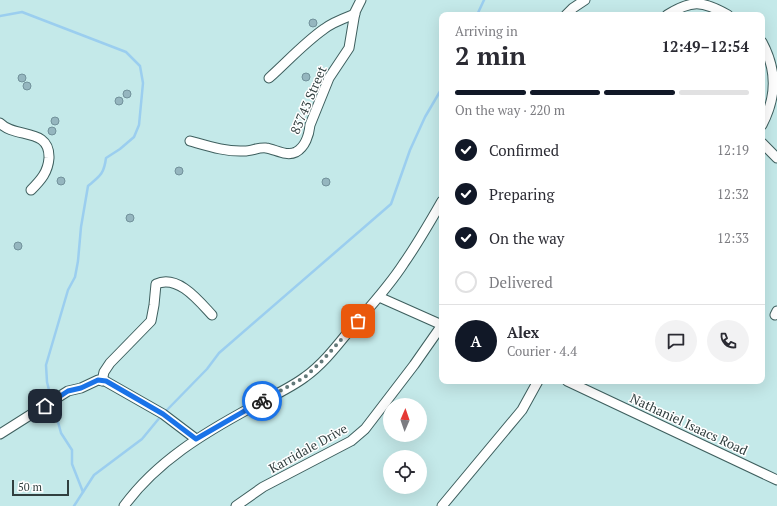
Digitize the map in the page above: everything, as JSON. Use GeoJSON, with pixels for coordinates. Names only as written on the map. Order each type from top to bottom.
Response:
{"type":"FeatureCollection","features":[{"type":"Feature","properties":{"kind":"street","name":"83743 Street"},"geometry":{"type":"LineString","coordinates":[[190,141],[214,148],[234,151],[263,148],[288,153],[296,151],[305,142],[310,125],[329,78],[349,48],[355,14],[361,0]]}},
{"type":"Feature","properties":{"kind":"street"},"geometry":{"type":"LineString","coordinates":[[569,12],[585,0]]}},
{"type":"Feature","properties":{"kind":"street"},"geometry":{"type":"LineString","coordinates":[[670,12],[678,6],[693,1],[714,7],[723,12]]}},
{"type":"Feature","properties":{"kind":"street"},"geometry":{"type":"LineString","coordinates":[[269,78],[325,28],[355,14]]}},
{"type":"Feature","properties":{"kind":"street"},"geometry":{"type":"LineString","coordinates":[[765,46],[774,62],[776,72],[774,98],[765,119]]}},
{"type":"Feature","properties":{"kind":"street"},"geometry":{"type":"LineString","coordinates":[[0,123],[5,128],[36,136],[43,140],[47,145],[49,157],[46,172],[42,180],[32,190]]}},
{"type":"Feature","properties":{"kind":"street"},"geometry":{"type":"LineString","coordinates":[[765,146],[777,158]]}},
{"type":"Feature","properties":{"kind":"street"},"geometry":{"type":"LineString","coordinates":[[124,506],[132,495],[155,471],[196,439],[305,377],[337,345],[379,297],[404,264],[439,206]]}},
{"type":"Feature","properties":{"kind":"street"},"geometry":{"type":"LineString","coordinates":[[102,381],[104,372],[110,363],[150,321],[154,306],[156,284],[160,282],[176,284],[186,290],[212,314]]}},
{"type":"Feature","properties":{"kind":"street"},"geometry":{"type":"LineString","coordinates":[[379,297],[439,324]]}},
{"type":"Feature","properties":{"kind":"street","name":"Karridale Drive"},"geometry":{"type":"LineString","coordinates":[[236,506],[263,487],[351,441],[374,417],[439,329]]}},
{"type":"Feature","properties":{"kind":"street"},"geometry":{"type":"LineString","coordinates":[[0,434],[68,391],[81,388],[98,380],[106,381],[163,414],[196,439]]}},
{"type":"Feature","properties":{"kind":"street"},"geometry":{"type":"LineString","coordinates":[[442,506],[522,410],[536,384]]}},
{"type":"Feature","properties":{"kind":"street","name":"Nathaniel Isaacs Road"},"geometry":{"type":"LineString","coordinates":[[573,384],[777,480]]}},
{"type":"Feature","properties":{"kind":"building"},"geometry":{"type":"Polygon","coordinates":[[[313,19],[316,20],[316,26],[313,27],[310,26],[309,23],[310,20],[313,19]]]}},
{"type":"Feature","properties":{"kind":"building"},"geometry":{"type":"Polygon","coordinates":[[[306,73],[309,74],[309,80],[306,81],[303,80],[302,77],[303,74],[306,73]]]}},
{"type":"Feature","properties":{"kind":"building"},"geometry":{"type":"Polygon","coordinates":[[[22,74],[25,75],[25,81],[22,82],[19,81],[18,78],[19,75],[22,74]]]}},
{"type":"Feature","properties":{"kind":"building"},"geometry":{"type":"Polygon","coordinates":[[[27,82],[30,83],[30,89],[27,90],[24,89],[23,86],[24,83],[27,82]]]}},
{"type":"Feature","properties":{"kind":"building"},"geometry":{"type":"Polygon","coordinates":[[[127,90],[130,91],[130,97],[127,98],[124,97],[123,94],[124,91],[127,90]]]}},
{"type":"Feature","properties":{"kind":"building"},"geometry":{"type":"Polygon","coordinates":[[[119,97],[122,98],[122,104],[119,105],[116,104],[115,101],[116,98],[119,97]]]}},
{"type":"Feature","properties":{"kind":"building"},"geometry":{"type":"Polygon","coordinates":[[[55,117],[58,118],[58,124],[55,125],[52,124],[51,121],[52,118],[55,117]]]}},
{"type":"Feature","properties":{"kind":"building"},"geometry":{"type":"Polygon","coordinates":[[[52,127],[55,128],[55,134],[52,135],[49,134],[48,131],[49,128],[52,127]]]}},
{"type":"Feature","properties":{"kind":"building"},"geometry":{"type":"Polygon","coordinates":[[[179,167],[182,168],[182,174],[179,175],[176,174],[175,171],[176,168],[179,167]]]}},
{"type":"Feature","properties":{"kind":"building"},"geometry":{"type":"Polygon","coordinates":[[[61,177],[64,178],[64,184],[61,185],[58,184],[57,181],[58,178],[61,177]]]}},
{"type":"Feature","properties":{"kind":"building"},"geometry":{"type":"Polygon","coordinates":[[[326,178],[329,179],[329,185],[326,186],[323,185],[322,182],[323,179],[326,178]]]}},
{"type":"Feature","properties":{"kind":"building"},"geometry":{"type":"Polygon","coordinates":[[[130,214],[133,215],[133,221],[130,222],[127,221],[126,218],[127,215],[130,214]]]}},
{"type":"Feature","properties":{"kind":"building"},"geometry":{"type":"Polygon","coordinates":[[[18,242],[21,243],[21,249],[18,250],[15,249],[14,246],[15,243],[18,242]]]}},
{"type":"Feature","properties":{"kind":"waterway"},"geometry":{"type":"LineString","coordinates":[[478,12],[484,0]]}},
{"type":"Feature","properties":{"kind":"waterway"},"geometry":{"type":"LineString","coordinates":[[0,16],[22,12],[126,52],[140,66],[143,83],[139,125],[134,137],[106,158],[101,174],[88,186],[75,277],[68,290],[46,365],[47,382],[51,398]]}},
{"type":"Feature","properties":{"kind":"waterway"},"geometry":{"type":"LineString","coordinates":[[165,412],[207,369],[219,353],[391,204],[410,150],[425,117],[439,93]]}},
{"type":"Feature","properties":{"kind":"waterway"},"geometry":{"type":"LineString","coordinates":[[53,403],[61,433],[72,450],[72,464],[83,492]]}},
{"type":"Feature","properties":{"kind":"waterway"},"geometry":{"type":"LineString","coordinates":[[74,506],[94,475],[142,439],[161,416]]}},
{"type":"Feature","properties":{"kind":"way so far"},"geometry":{"type":"LineString","coordinates":[[262,401],[305,377],[321,362],[358,321]]}},
{"type":"Feature","properties":{"kind":"route"},"geometry":{"type":"LineString","coordinates":[[45,406],[68,391],[81,388],[98,380],[106,381],[163,414],[196,439],[262,401]]}}]}
